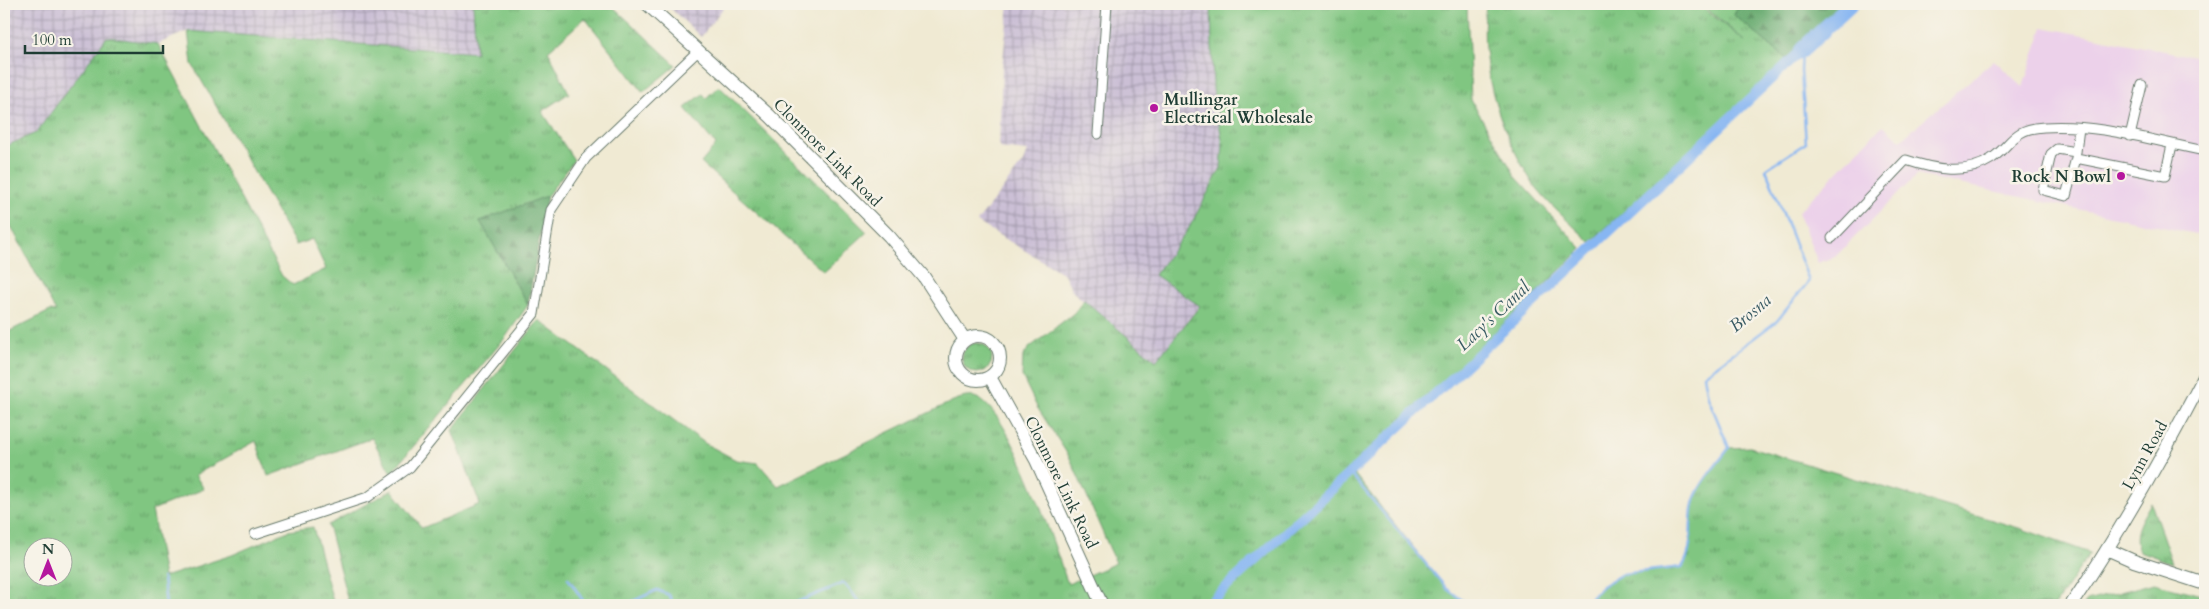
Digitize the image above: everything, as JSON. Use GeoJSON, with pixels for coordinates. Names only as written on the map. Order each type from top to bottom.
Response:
{"type":"FeatureCollection","features":[{"type":"Feature","properties":{"kind":"main road","name":"Clonmore Link Road"},"geometry":{"type":"LineString","coordinates":[[648,4],[770,116],[889,236],[924,278],[966,340]]}},
{"type":"Feature","properties":{"kind":"main road"},"geometry":{"type":"LineString","coordinates":[[972,337],[985,337],[996,345],[1000,359],[999,366],[990,377],[977,380],[960,372],[956,358],[960,345],[966,340],[972,337]]}},
{"type":"Feature","properties":{"kind":"main road","name":"Lynn Road"},"geometry":{"type":"LineString","coordinates":[[2071,605],[2109,550],[2165,453],[2205,375]]}},
{"type":"Feature","properties":{"kind":"main road","name":"Clonmore Link Road"},"geometry":{"type":"LineString","coordinates":[[990,377],[1036,460],[1102,605]]}},
{"type":"Feature","properties":{"kind":"main road"},"geometry":{"type":"LineString","coordinates":[[2109,550],[2134,561],[2205,584]]}},
{"type":"Feature","properties":{"kind":"street"},"geometry":{"type":"LineString","coordinates":[[1098,134],[1107,4]]}},
{"type":"Feature","properties":{"kind":"street"},"geometry":{"type":"LineString","coordinates":[[255,534],[368,498],[410,467],[534,314],[551,210],[586,158],[698,51]]}},
{"type":"Feature","properties":{"kind":"street"},"geometry":{"type":"LineString","coordinates":[[2130,136],[2142,85]]}},
{"type":"Feature","properties":{"kind":"street"},"geometry":{"type":"LineString","coordinates":[[1832,238],[1906,160],[1942,168],[1970,168],[1991,159],[2019,133],[2043,126],[2079,128],[2205,151]]}},
{"type":"Feature","properties":{"kind":"street"},"geometry":{"type":"LineString","coordinates":[[2079,128],[2076,152],[2057,149],[2050,154],[2042,190],[2066,196],[2076,158],[2165,176],[2172,144]]}},
{"type":"Feature","properties":{"kind":"shaded area"},"geometry":{"type":"Polygon","coordinates":[[[4,4],[473,4],[476,53],[188,31],[158,44],[107,37],[36,133],[4,147],[4,4]]]}},
{"type":"Feature","properties":{"kind":"shaded area"},"geometry":{"type":"Polygon","coordinates":[[[666,4],[726,4],[701,37],[666,4]]]}},
{"type":"Feature","properties":{"kind":"shaded area"},"geometry":{"type":"Polygon","coordinates":[[[1009,4],[1211,4],[1213,89],[1223,145],[1222,165],[1189,228],[1155,275],[1200,305],[1156,361],[1073,292],[1064,274],[977,222],[1024,161],[1028,151],[999,148],[1002,68],[1009,4]]]}},
{"type":"Feature","properties":{"kind":"shaded area"},"geometry":{"type":"Polygon","coordinates":[[[2043,27],[2205,59],[2205,236],[1917,175],[1835,257],[1818,263],[1798,212],[1883,125],[1901,140],[1994,60],[2023,87],[2043,27]]]}},
{"type":"Feature","properties":{"kind":"green space"},"geometry":{"type":"Polygon","coordinates":[[[473,4],[610,4],[676,65],[643,92],[585,18],[548,51],[569,93],[542,111],[574,160],[547,196],[480,221],[528,305],[505,338],[391,473],[372,438],[268,476],[256,441],[195,475],[204,489],[152,510],[164,577],[232,555],[288,531],[313,527],[334,605],[4,605],[4,334],[50,311],[56,312],[4,213],[4,147],[36,133],[107,37],[158,44],[282,276],[293,285],[326,269],[312,239],[296,245],[192,64],[188,31],[476,53],[473,4]]]}},
{"type":"Feature","properties":{"kind":"green space"},"geometry":{"type":"Polygon","coordinates":[[[1211,4],[1467,4],[1471,100],[1516,177],[1582,249],[1351,470],[1447,589],[1469,605],[349,605],[328,525],[392,490],[422,528],[480,504],[452,430],[539,320],[706,444],[736,460],[758,463],[778,486],[953,401],[966,397],[979,399],[992,411],[1006,430],[1019,455],[1068,584],[1116,563],[1070,458],[1037,407],[1022,376],[1023,356],[1029,348],[1074,313],[1084,300],[1156,361],[1200,306],[1155,275],[1189,228],[1221,168],[1223,145],[1213,89],[1211,4]]]}},
{"type":"Feature","properties":{"kind":"green space"},"geometry":{"type":"Polygon","coordinates":[[[1486,4],[1698,4],[1745,41],[1701,4],[1739,4],[1734,15],[1790,62],[1590,242],[1537,189],[1520,162],[1510,141],[1501,119],[1488,74],[1484,27],[1486,4]]]}},
{"type":"Feature","properties":{"kind":"green space"},"geometry":{"type":"Polygon","coordinates":[[[1739,4],[1851,4],[1790,62],[1734,15],[1739,4]]]}},
{"type":"Feature","properties":{"kind":"green space"},"geometry":{"type":"Polygon","coordinates":[[[719,86],[867,232],[824,272],[701,163],[716,145],[685,108],[703,94],[706,98],[719,86]]]}},
{"type":"Feature","properties":{"kind":"green space"},"geometry":{"type":"Polygon","coordinates":[[[547,196],[528,305],[480,221],[547,196]]]}},
{"type":"Feature","properties":{"kind":"green space"},"geometry":{"type":"Polygon","coordinates":[[[977,343],[988,347],[992,358],[988,369],[977,373],[966,369],[962,358],[966,347],[977,343]]]}},
{"type":"Feature","properties":{"kind":"green space"},"geometry":{"type":"Polygon","coordinates":[[[1750,447],[2022,529],[2090,553],[2055,605],[1584,605],[1602,586],[1622,574],[1682,567],[1689,551],[1692,509],[1700,487],[1729,448],[1750,447]]]}},
{"type":"Feature","properties":{"kind":"green space"},"geometry":{"type":"Polygon","coordinates":[[[2151,503],[2172,563],[2139,551],[2136,538],[2137,532],[2141,520],[2151,503]]]}},
{"type":"Feature","properties":{"kind":"green space"},"geometry":{"type":"Polygon","coordinates":[[[2154,583],[2205,596],[2205,605],[2084,605],[2087,601],[2154,583]]]}},
{"type":"Feature","properties":{"kind":"waterway","name":"Brosna"},"geometry":{"type":"LineString","coordinates":[[1802,50],[1851,4]]}},
{"type":"Feature","properties":{"kind":"waterway","name":"Brosna"},"geometry":{"type":"LineString","coordinates":[[1584,605],[1602,586],[1622,574],[1682,567],[1689,551],[1694,500],[1705,480],[1729,448],[1708,397],[1704,375],[1777,321],[1809,281],[1766,169],[1806,143],[1801,71],[1802,50]]}},
{"type":"Feature","properties":{"kind":"waterway","name":"Lacy's Canal"},"geometry":{"type":"LineString","coordinates":[[1207,605],[1557,281],[1802,50]]}},
{"type":"Feature","properties":{"kind":"waterway"},"geometry":{"type":"LineString","coordinates":[[1349,472],[1447,589],[1469,605]]}},
{"type":"Feature","properties":{"kind":"waterway"},"geometry":{"type":"LineString","coordinates":[[163,578],[166,605]]}},
{"type":"Feature","properties":{"kind":"waterway"},"geometry":{"type":"LineString","coordinates":[[568,578],[586,605]]}},
{"type":"Feature","properties":{"kind":"waterway"},"geometry":{"type":"LineString","coordinates":[[790,605],[844,583],[862,605]]}},
{"type":"Feature","properties":{"kind":"waterway"},"geometry":{"type":"LineString","coordinates":[[625,605],[657,590],[669,595],[674,605]]}},
{"type":"Feature","properties":{"kind":"place","name":"Mullingar Electrical Wholesale"},"geometry":{"type":"Point","coordinates":[1154,108]}},
{"type":"Feature","properties":{"kind":"place","name":"Rock N Bowl"},"geometry":{"type":"Point","coordinates":[2121,176]}}]}
